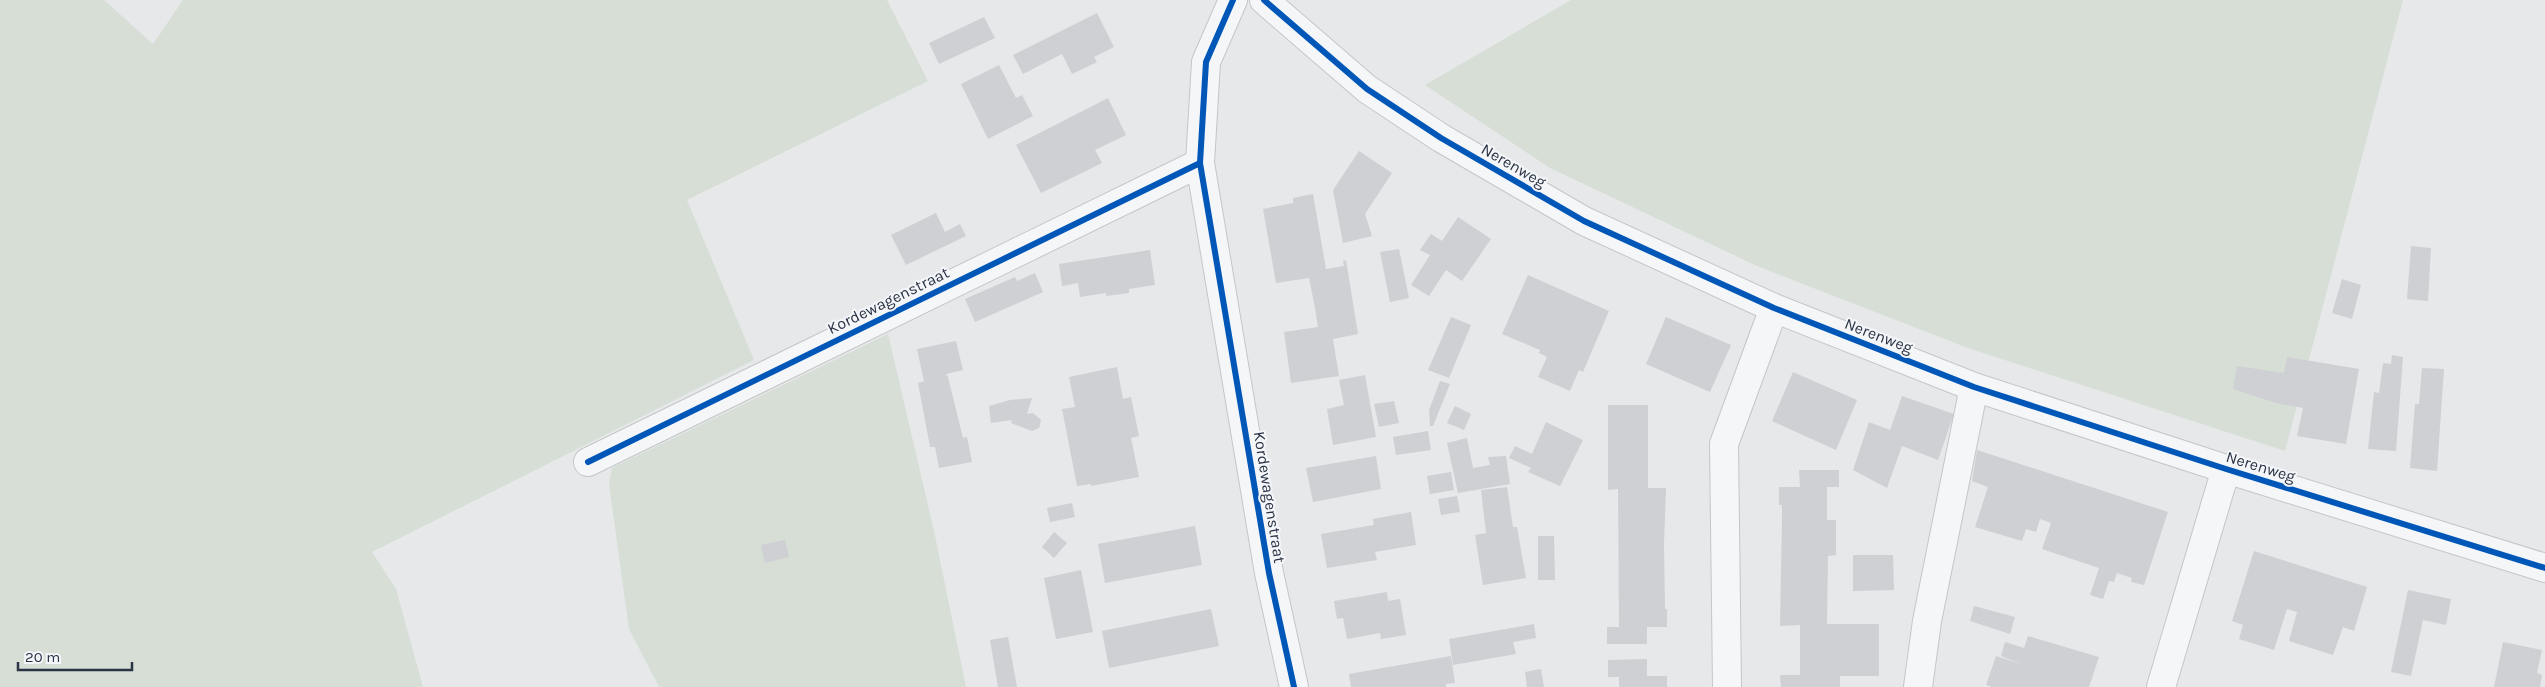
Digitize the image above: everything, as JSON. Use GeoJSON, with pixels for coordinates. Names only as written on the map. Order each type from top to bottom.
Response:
{"type":"FeatureCollection","features":[{"type":"Feature","properties":{"kind":"street","name":"Kordewagenstraat"},"geometry":{"type":"LineString","coordinates":[[1233,0],[1206,62],[1200,163],[1268,573],[1294,687]]}},
{"type":"Feature","properties":{"kind":"street","name":"Nerenweg"},"geometry":{"type":"LineString","coordinates":[[1264,0],[1367,89],[1441,138],[1584,221],[1774,308],[1974,387],[2226,469],[2545,568]]}},
{"type":"Feature","properties":{"kind":"street","name":"Kordewagenstraat"},"geometry":{"type":"LineString","coordinates":[[588,462],[1200,163]]}},
{"type":"Feature","properties":{"kind":"street"},"geometry":{"type":"LineString","coordinates":[[1728,687],[1724,444],[1774,308]]}},
{"type":"Feature","properties":{"kind":"street"},"geometry":{"type":"LineString","coordinates":[[1918,687],[1927,621],[1974,387]]}},
{"type":"Feature","properties":{"kind":"street","name":"Nerenweg"},"geometry":{"type":"LineString","coordinates":[[2161,687],[2226,469]]}},
{"type":"Feature","properties":{"kind":"shaded area"},"geometry":{"type":"Polygon","coordinates":[[[0,0],[104,0],[153,44],[183,0],[887,0],[928,81],[687,200],[754,360],[372,552],[396,589],[423,687],[0,687],[0,0]]]}},
{"type":"Feature","properties":{"kind":"shaded area"},"geometry":{"type":"Polygon","coordinates":[[[1571,0],[2403,0],[2285,451],[1968,348],[1757,266],[1550,168],[1425,85],[1571,0]]]}},
{"type":"Feature","properties":{"kind":"shaded area"},"geometry":{"type":"Polygon","coordinates":[[[888,334],[934,531],[966,687],[659,687],[629,629],[609,484],[612,468],[888,334]]]}},
{"type":"Feature","properties":{"kind":"building"},"geometry":{"type":"Polygon","coordinates":[[[1097,13],[1114,47],[1094,57],[1097,62],[1072,74],[1062,54],[1023,74],[1013,55],[1097,13]]]}},
{"type":"Feature","properties":{"kind":"building"},"geometry":{"type":"Polygon","coordinates":[[[984,17],[995,38],[939,64],[929,43],[984,17]]]}},
{"type":"Feature","properties":{"kind":"building"},"geometry":{"type":"Polygon","coordinates":[[[999,65],[1016,98],[1022,95],[1033,116],[988,139],[961,84],[999,65]]]}},
{"type":"Feature","properties":{"kind":"building"},"geometry":{"type":"Polygon","coordinates":[[[1108,98],[1126,135],[1095,150],[1102,163],[1041,193],[1016,145],[1108,98]]]}},
{"type":"Feature","properties":{"kind":"building"},"geometry":{"type":"Polygon","coordinates":[[[1359,151],[1392,173],[1365,214],[1372,236],[1343,243],[1333,190],[1359,151]]]}},
{"type":"Feature","properties":{"kind":"building"},"geometry":{"type":"Polygon","coordinates":[[[1313,194],[1326,269],[1344,266],[1343,261],[1346,260],[1358,334],[1333,339],[1339,376],[1291,383],[1284,332],[1318,327],[1315,308],[1309,278],[1276,283],[1263,209],[1293,203],[1293,198],[1313,194]]]}},
{"type":"Feature","properties":{"kind":"building"},"geometry":{"type":"Polygon","coordinates":[[[936,213],[945,232],[960,224],[966,236],[906,265],[891,235],[936,213]]]}},
{"type":"Feature","properties":{"kind":"building"},"geometry":{"type":"Polygon","coordinates":[[[1458,217],[1491,239],[1462,281],[1446,270],[1429,296],[1411,285],[1430,255],[1420,250],[1431,234],[1442,241],[1458,217]]]}},
{"type":"Feature","properties":{"kind":"building"},"geometry":{"type":"Polygon","coordinates":[[[2411,246],[2431,248],[2428,301],[2407,299],[2411,246]]]}},
{"type":"Feature","properties":{"kind":"building"},"geometry":{"type":"Polygon","coordinates":[[[1399,249],[1409,298],[1390,302],[1380,252],[1399,249]]]}},
{"type":"Feature","properties":{"kind":"building"},"geometry":{"type":"Polygon","coordinates":[[[1150,250],[1155,285],[1129,289],[1129,293],[1106,296],[1106,293],[1080,297],[1078,283],[1062,286],[1059,264],[1150,250]]]}},
{"type":"Feature","properties":{"kind":"building"},"geometry":{"type":"Polygon","coordinates":[[[1035,273],[1043,292],[975,322],[965,299],[1015,277],[1017,281],[1035,273]]]}},
{"type":"Feature","properties":{"kind":"building"},"geometry":{"type":"Polygon","coordinates":[[[1528,275],[1609,311],[1583,372],[1579,370],[1570,391],[1538,377],[1547,357],[1539,353],[1540,350],[1502,334],[1528,275]]]}},
{"type":"Feature","properties":{"kind":"building"},"geometry":{"type":"Polygon","coordinates":[[[2342,279],[2361,285],[2352,319],[2332,313],[2342,279]]]}},
{"type":"Feature","properties":{"kind":"building"},"geometry":{"type":"Polygon","coordinates":[[[1451,317],[1471,325],[1449,378],[1428,370],[1451,317]]]}},
{"type":"Feature","properties":{"kind":"building"},"geometry":{"type":"Polygon","coordinates":[[[1666,317],[1731,345],[1710,392],[1646,364],[1666,317]]]}},
{"type":"Feature","properties":{"kind":"building"},"geometry":{"type":"Polygon","coordinates":[[[956,341],[963,370],[946,374],[963,438],[967,437],[972,462],[939,468],[935,447],[930,447],[918,383],[924,381],[917,349],[956,341]]]}},
{"type":"Feature","properties":{"kind":"building"},"geometry":{"type":"Polygon","coordinates":[[[2392,355],[2403,357],[2396,451],[2368,449],[2374,392],[2379,393],[2383,363],[2391,364],[2392,355]]]}},
{"type":"Feature","properties":{"kind":"building"},"geometry":{"type":"Polygon","coordinates":[[[2287,357],[2359,369],[2346,444],[2297,436],[2303,408],[2276,403],[2233,389],[2237,366],[2284,373],[2287,357]]]}},
{"type":"Feature","properties":{"kind":"building"},"geometry":{"type":"Polygon","coordinates":[[[1117,367],[1123,399],[1131,397],[1139,436],[1131,438],[1139,477],[1091,486],[1091,484],[1077,486],[1062,409],[1075,407],[1069,377],[1117,367]]]}},
{"type":"Feature","properties":{"kind":"building"},"geometry":{"type":"Polygon","coordinates":[[[2422,368],[2444,369],[2437,471],[2410,468],[2415,404],[2419,404],[2422,368]]]}},
{"type":"Feature","properties":{"kind":"building"},"geometry":{"type":"Polygon","coordinates":[[[1793,372],[1857,400],[1836,450],[1772,421],[1793,372]]]}},
{"type":"Feature","properties":{"kind":"building"},"geometry":{"type":"Polygon","coordinates":[[[1365,375],[1376,437],[1333,445],[1327,409],[1344,405],[1339,380],[1365,375]]]}},
{"type":"Feature","properties":{"kind":"building"},"geometry":{"type":"Polygon","coordinates":[[[1440,381],[1450,384],[1433,426],[1430,426],[1429,410],[1440,381]]]}},
{"type":"Feature","properties":{"kind":"building"},"geometry":{"type":"Polygon","coordinates":[[[1902,396],[1954,414],[1938,460],[1902,446],[1887,488],[1853,470],[1869,422],[1890,430],[1902,396]]]}},
{"type":"Feature","properties":{"kind":"building"},"geometry":{"type":"Polygon","coordinates":[[[1032,398],[1027,414],[1033,413],[1041,420],[1039,428],[1032,431],[1011,423],[1012,420],[991,423],[989,406],[1010,400],[1032,398]]]}},
{"type":"Feature","properties":{"kind":"building"},"geometry":{"type":"Polygon","coordinates":[[[1394,401],[1399,423],[1379,427],[1374,404],[1394,401]]]}},
{"type":"Feature","properties":{"kind":"building"},"geometry":{"type":"Polygon","coordinates":[[[1608,405],[1648,405],[1648,488],[1666,488],[1664,544],[1667,627],[1647,627],[1647,644],[1607,644],[1607,627],[1619,627],[1618,489],[1608,490],[1608,405]]]}},
{"type":"Feature","properties":{"kind":"building"},"geometry":{"type":"Polygon","coordinates":[[[1455,406],[1471,414],[1464,430],[1447,423],[1455,406]]]}},
{"type":"Feature","properties":{"kind":"building"},"geometry":{"type":"Polygon","coordinates":[[[1546,422],[1583,440],[1560,486],[1528,472],[1531,468],[1509,458],[1515,446],[1532,454],[1546,422]]]}},
{"type":"Feature","properties":{"kind":"building"},"geometry":{"type":"Polygon","coordinates":[[[1428,431],[1431,450],[1396,455],[1393,437],[1428,431]]]}},
{"type":"Feature","properties":{"kind":"building"},"geometry":{"type":"Polygon","coordinates":[[[1467,438],[1473,468],[1490,465],[1488,457],[1506,456],[1510,484],[1458,493],[1447,443],[1467,438]]]}},
{"type":"Feature","properties":{"kind":"building"},"geometry":{"type":"Polygon","coordinates":[[[1977,450],[2168,512],[2144,585],[2131,582],[2132,578],[2117,573],[2114,582],[2109,581],[2103,599],[2090,595],[2099,568],[2042,549],[2051,523],[2040,519],[2036,532],[2026,529],[2022,541],[1975,527],[1988,487],[1972,481],[1977,450]]]}},
{"type":"Feature","properties":{"kind":"building"},"geometry":{"type":"Polygon","coordinates":[[[1376,456],[1381,489],[1313,502],[1306,468],[1376,456]]]}},
{"type":"Feature","properties":{"kind":"building"},"geometry":{"type":"Polygon","coordinates":[[[1799,470],[1839,470],[1839,487],[1827,487],[1827,520],[1836,520],[1836,555],[1828,556],[1827,624],[1879,624],[1879,676],[1840,676],[1840,687],[1781,687],[1780,675],[1800,675],[1800,625],[1780,626],[1782,505],[1779,505],[1779,487],[1800,487],[1799,470]]]}},
{"type":"Feature","properties":{"kind":"building"},"geometry":{"type":"Polygon","coordinates":[[[1451,472],[1454,490],[1430,494],[1427,476],[1451,472]]]}},
{"type":"Feature","properties":{"kind":"building"},"geometry":{"type":"Polygon","coordinates":[[[1507,487],[1513,527],[1517,527],[1526,578],[1483,585],[1475,535],[1486,533],[1481,490],[1507,487]]]}},
{"type":"Feature","properties":{"kind":"building"},"geometry":{"type":"Polygon","coordinates":[[[1457,496],[1460,512],[1441,515],[1438,499],[1457,496]]]}},
{"type":"Feature","properties":{"kind":"building"},"geometry":{"type":"Polygon","coordinates":[[[1072,503],[1075,517],[1050,522],[1047,508],[1072,503]]]}},
{"type":"Feature","properties":{"kind":"building"},"geometry":{"type":"Polygon","coordinates":[[[1411,512],[1416,545],[1375,552],[1377,560],[1327,568],[1321,534],[1374,525],[1373,519],[1411,512]]]}},
{"type":"Feature","properties":{"kind":"building"},"geometry":{"type":"Polygon","coordinates":[[[1195,526],[1202,565],[1105,583],[1098,544],[1195,526]]]}},
{"type":"Feature","properties":{"kind":"building"},"geometry":{"type":"Polygon","coordinates":[[[1054,532],[1067,543],[1054,558],[1042,547],[1054,532]]]}},
{"type":"Feature","properties":{"kind":"building"},"geometry":{"type":"Polygon","coordinates":[[[1538,536],[1554,536],[1555,580],[1538,580],[1538,536]]]}},
{"type":"Feature","properties":{"kind":"building"},"geometry":{"type":"Polygon","coordinates":[[[785,540],[789,557],[765,563],[761,545],[785,540]]]}},
{"type":"Feature","properties":{"kind":"building"},"geometry":{"type":"Polygon","coordinates":[[[2254,551],[2367,587],[2354,631],[2343,627],[2333,655],[2289,641],[2297,612],[2287,609],[2274,650],[2239,639],[2243,625],[2232,621],[2254,551]]]}},
{"type":"Feature","properties":{"kind":"building"},"geometry":{"type":"Polygon","coordinates":[[[1853,555],[1893,555],[1894,590],[1853,591],[1853,555]]]}},
{"type":"Feature","properties":{"kind":"building"},"geometry":{"type":"Polygon","coordinates":[[[1081,570],[1093,632],[1056,639],[1044,578],[1081,570]]]}},
{"type":"Feature","properties":{"kind":"building"},"geometry":{"type":"Polygon","coordinates":[[[2408,590],[2451,599],[2446,625],[2423,620],[2411,676],[2391,672],[2408,590]]]}},
{"type":"Feature","properties":{"kind":"building"},"geometry":{"type":"Polygon","coordinates":[[[1387,592],[1388,601],[1400,599],[1406,635],[1381,639],[1380,633],[1347,639],[1343,618],[1337,619],[1334,601],[1387,592]]]}},
{"type":"Feature","properties":{"kind":"building"},"geometry":{"type":"Polygon","coordinates":[[[1974,606],[2015,617],[2010,634],[1970,621],[1974,606]]]}},
{"type":"Feature","properties":{"kind":"building"},"geometry":{"type":"Polygon","coordinates":[[[1211,609],[1219,646],[1109,668],[1102,631],[1211,609]]]}},
{"type":"Feature","properties":{"kind":"building"},"geometry":{"type":"Polygon","coordinates":[[[1534,624],[1536,638],[1513,642],[1516,654],[1453,665],[1449,639],[1534,624]]]}},
{"type":"Feature","properties":{"kind":"building"},"geometry":{"type":"Polygon","coordinates":[[[2028,636],[2099,657],[2089,687],[1992,687],[1986,685],[1996,656],[2021,664],[2001,656],[2005,642],[2024,648],[2028,636]]]}},
{"type":"Feature","properties":{"kind":"building"},"geometry":{"type":"Polygon","coordinates":[[[1008,637],[1017,687],[998,687],[990,640],[1008,637]]]}},
{"type":"Feature","properties":{"kind":"building"},"geometry":{"type":"Polygon","coordinates":[[[2503,642],[2542,650],[2537,673],[2542,675],[2540,687],[2494,687],[2503,642]]]}},
{"type":"Feature","properties":{"kind":"building"},"geometry":{"type":"Polygon","coordinates":[[[1451,656],[1455,683],[1446,684],[1446,687],[1351,687],[1349,674],[1451,656]]]}},
{"type":"Feature","properties":{"kind":"building"},"geometry":{"type":"Polygon","coordinates":[[[1647,659],[1647,676],[1667,676],[1667,687],[1619,687],[1619,677],[1608,677],[1608,660],[1647,659]]]}},
{"type":"Feature","properties":{"kind":"building"},"geometry":{"type":"Polygon","coordinates":[[[1541,669],[1544,687],[1527,687],[1525,672],[1541,669]]]}},
{"type":"Feature","properties":{"kind":"cycle path"},"geometry":{"type":"LineString","coordinates":[[1233,0],[1206,62],[1200,163],[1269,573],[1294,687]]}},
{"type":"Feature","properties":{"kind":"cycle path"},"geometry":{"type":"LineString","coordinates":[[1264,0],[1367,89],[1441,138],[1584,221],[1774,308],[1974,387],[2226,469],[2545,568]]}},
{"type":"Feature","properties":{"kind":"cycle path"},"geometry":{"type":"LineString","coordinates":[[588,462],[1200,163]]}}]}
